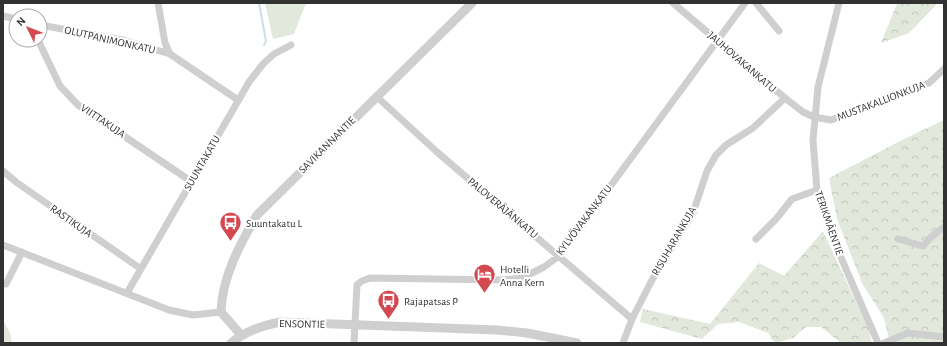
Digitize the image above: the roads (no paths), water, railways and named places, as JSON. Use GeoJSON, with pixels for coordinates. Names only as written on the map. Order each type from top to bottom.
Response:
{"type":"FeatureCollection","features":[{"type":"Feature","properties":{"kind":"street"},"geometry":{"type":"LineString","coordinates":[[158,3],[165,43],[170,54]]}},
{"type":"Feature","properties":{"kind":"street","name":"SAVIKANNANTIE"},"geometry":{"type":"LineString","coordinates":[[221,312],[222,300],[227,280],[240,245],[257,215],[472,3]]}},
{"type":"Feature","properties":{"kind":"street","name":"JAUHOVAKANKATU"},"geometry":{"type":"LineString","coordinates":[[673,3],[785,98],[803,112],[814,117]]}},
{"type":"Feature","properties":{"kind":"street","name":"KYLVÖVAKANKATU"},"geometry":{"type":"LineString","coordinates":[[354,343],[357,285],[362,280],[370,278],[502,280],[522,278],[544,267],[559,256],[745,3]]}},
{"type":"Feature","properties":{"kind":"street"},"geometry":{"type":"LineString","coordinates":[[756,3],[779,31]]}},
{"type":"Feature","properties":{"kind":"street","name":"TERIKMÄENTIE"},"geometry":{"type":"LineString","coordinates":[[839,3],[818,87],[814,117],[813,140],[816,190],[836,246],[878,343]]}},
{"type":"Feature","properties":{"kind":"street","name":"OLUTPANIMONKATU"},"geometry":{"type":"LineString","coordinates":[[48,26],[123,40],[170,54],[238,100]]}},
{"type":"Feature","properties":{"kind":"street","name":"SUUNTAKATU"},"geometry":{"type":"LineString","coordinates":[[127,293],[238,100],[263,64],[274,54],[291,45]]}},
{"type":"Feature","properties":{"kind":"street","name":"VIITTAKUJA"},"geometry":{"type":"LineString","coordinates":[[42,48],[60,86],[78,105],[192,182]]}},
{"type":"Feature","properties":{"kind":"street","name":"MUSTAKALLIONKUJA"},"geometry":{"type":"LineString","coordinates":[[814,117],[831,120],[878,103],[929,83],[944,69]]}},
{"type":"Feature","properties":{"kind":"street","name":"PALOVERÄJÄNKATU"},"geometry":{"type":"LineString","coordinates":[[376,96],[437,152],[632,318]]}},
{"type":"Feature","properties":{"kind":"street","name":"RISUHARANKUJA"},"geometry":{"type":"LineString","coordinates":[[622,343],[632,318],[652,280],[693,213],[707,171],[716,155],[726,145],[753,128],[785,98]]}},
{"type":"Feature","properties":{"kind":"street","name":"RASTIKUJA"},"geometry":{"type":"LineString","coordinates":[[3,171],[16,182],[141,269]]}},
{"type":"Feature","properties":{"kind":"street"},"geometry":{"type":"LineString","coordinates":[[756,239],[776,219],[792,199],[816,190]]}},
{"type":"Feature","properties":{"kind":"street"},"geometry":{"type":"LineString","coordinates":[[898,239],[923,246],[944,227]]}},
{"type":"Feature","properties":{"kind":"street"},"geometry":{"type":"LineString","coordinates":[[3,245],[169,310],[193,315],[221,312],[241,335]]}},
{"type":"Feature","properties":{"kind":"street"},"geometry":{"type":"LineString","coordinates":[[6,284],[22,252]]}},
{"type":"Feature","properties":{"kind":"street","name":"ENSONTIE"},"geometry":{"type":"LineString","coordinates":[[231,343],[241,335],[260,327],[280,322],[497,330],[527,333],[578,343]]}},
{"type":"Feature","properties":{"kind":"street"},"geometry":{"type":"LineString","coordinates":[[884,343],[908,333],[944,337]]}},
{"type":"Feature","properties":{"kind":"waterway"},"geometry":{"type":"LineString","coordinates":[[259,3],[266,41],[264,45]]}},
{"type":"Feature","properties":{"kind":"place","name":"Suuntakatu L"},"geometry":{"type":"Point","coordinates":[230,242]}},
{"type":"Feature","properties":{"kind":"place","name":"Hotelli Anna Kern"},"geometry":{"type":"Point","coordinates":[484,294]}},
{"type":"Feature","properties":{"kind":"place","name":"Rajapatsas P"},"geometry":{"type":"Point","coordinates":[388,320]}}]}
